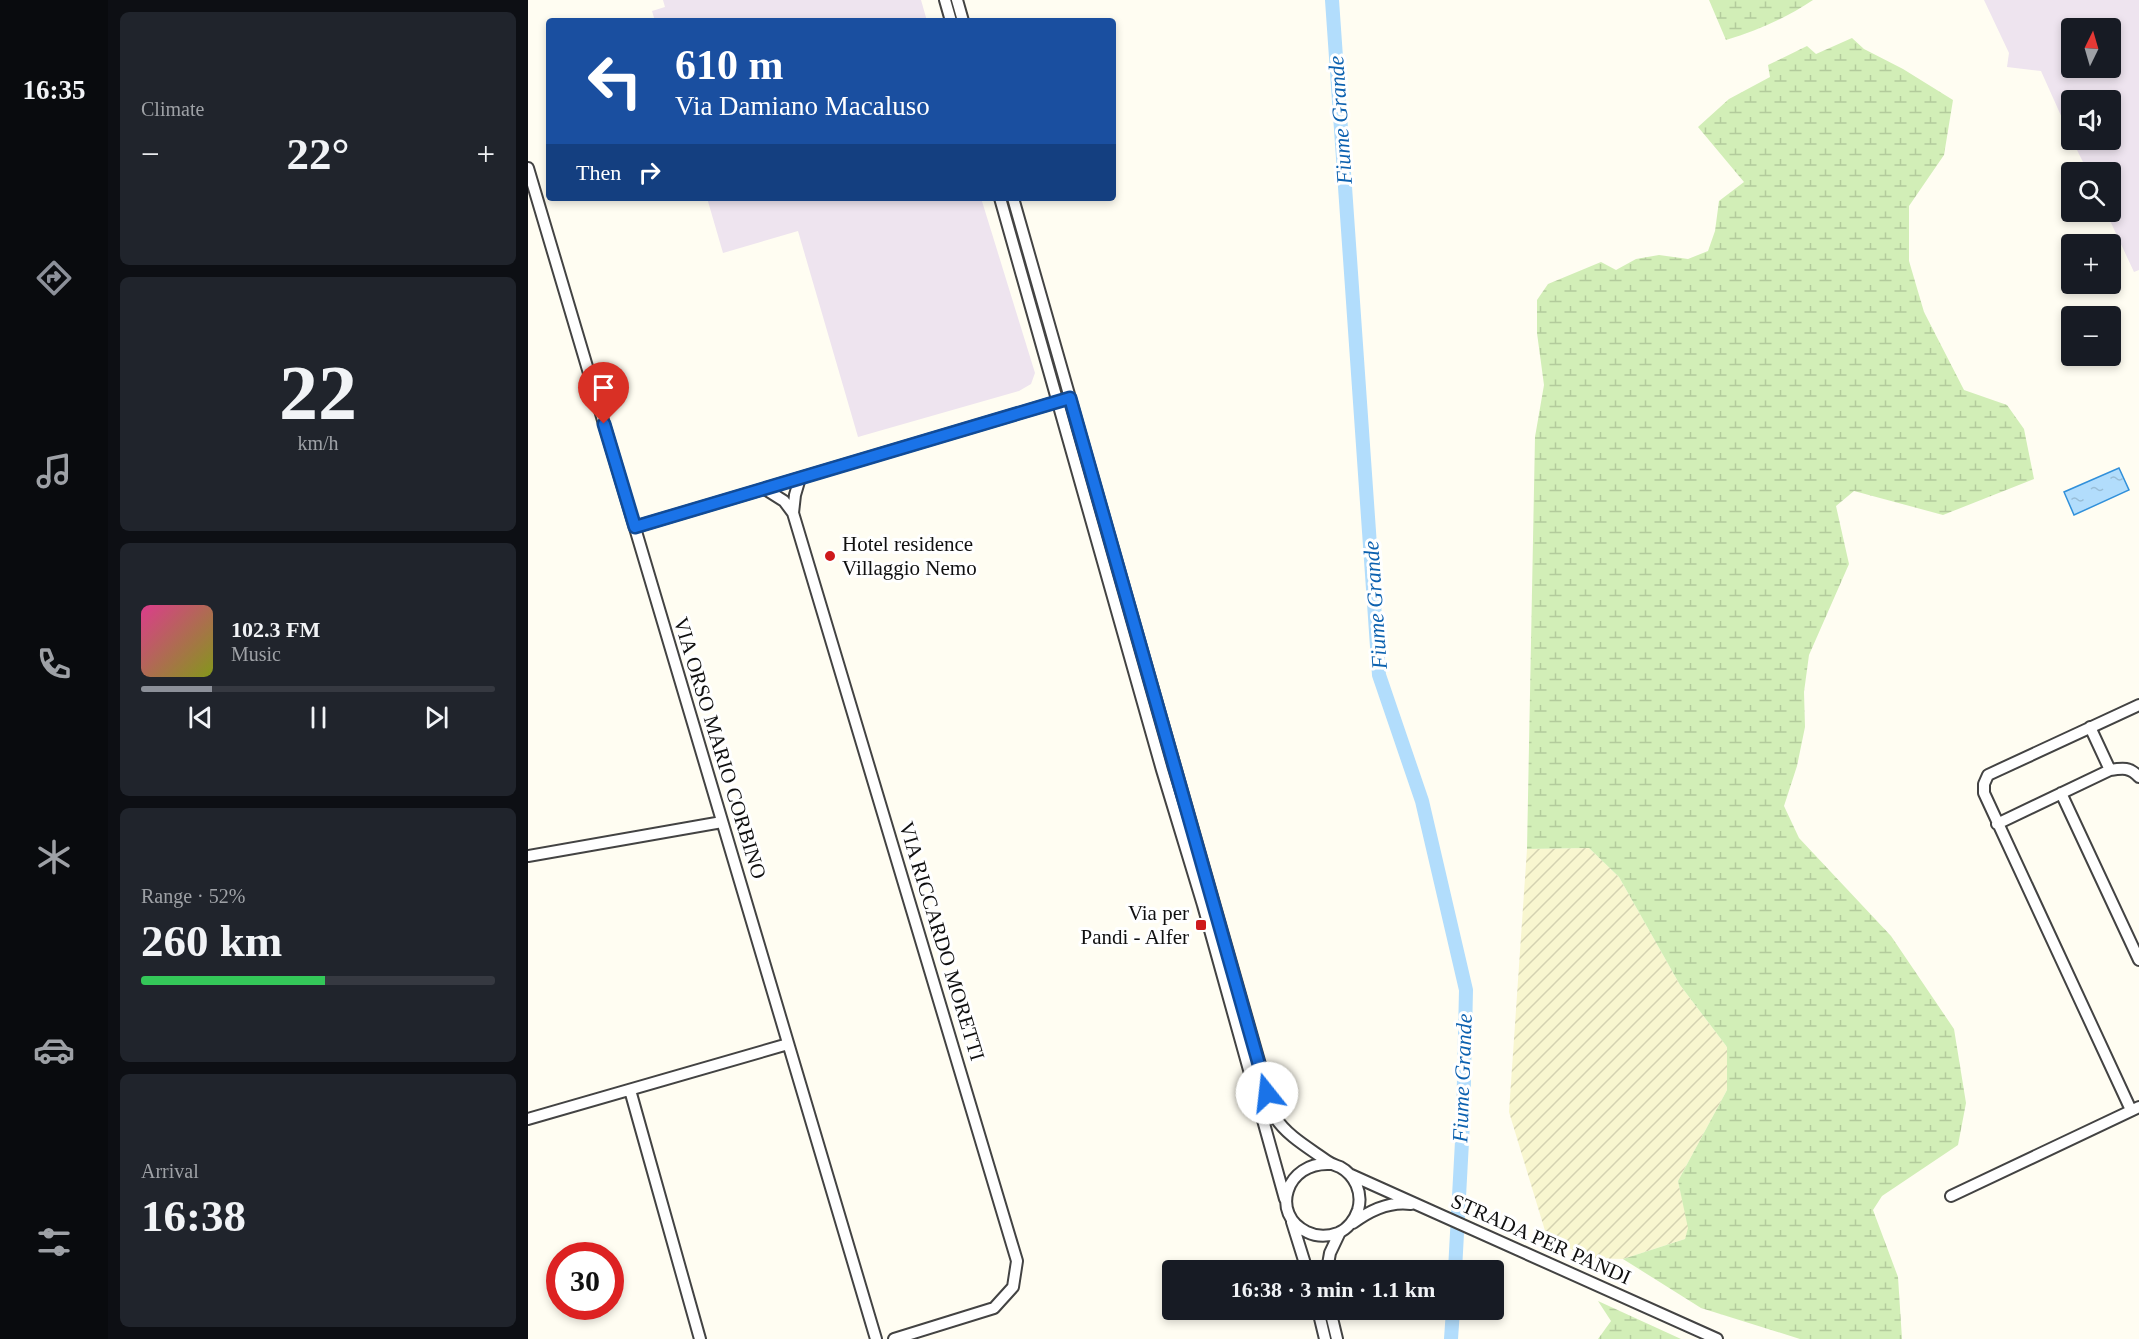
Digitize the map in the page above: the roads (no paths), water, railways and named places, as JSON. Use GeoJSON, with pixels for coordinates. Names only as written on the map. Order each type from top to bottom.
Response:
{"type":"FeatureCollection","features":[{"type":"Feature","properties":{"kind":"street"},"geometry":{"type":"LineString","coordinates":[[945,0],[950,18]]}},
{"type":"Feature","properties":{"kind":"street"},"geometry":{"type":"LineString","coordinates":[[957,0],[962,18]]}},
{"type":"Feature","properties":{"kind":"street","name":"VIA ORSO MARIO CORBINO"},"geometry":{"type":"LineString","coordinates":[[528,168],[876,1339]]}},
{"type":"Feature","properties":{"kind":"street"},"geometry":{"type":"LineString","coordinates":[[1001,201],[1304,1260]]}},
{"type":"Feature","properties":{"kind":"street","name":"STRADA PER PANDI"},"geometry":{"type":"LineString","coordinates":[[1014,201],[1275,1118],[1281,1128],[1331,1164],[1349,1173],[1717,1339]]}},
{"type":"Feature","properties":{"kind":"street"},"geometry":{"type":"LineString","coordinates":[[635,527],[1070,398]]}},
{"type":"Feature","properties":{"kind":"street","name":"VIA RICCARDO MORETTI"},"geometry":{"type":"LineString","coordinates":[[800,478],[793,513],[1017,1261],[1013,1287],[994,1308],[894,1339]]}},
{"type":"Feature","properties":{"kind":"street"},"geometry":{"type":"LineString","coordinates":[[765,489],[784,501],[793,513]]}},
{"type":"Feature","properties":{"kind":"street"},"geometry":{"type":"LineString","coordinates":[[1951,1196],[2135,1108],[1983,793],[1988,775],[2139,705]]}},
{"type":"Feature","properties":{"kind":"street"},"geometry":{"type":"LineString","coordinates":[[2090,727],[2110,770]]}},
{"type":"Feature","properties":{"kind":"street"},"geometry":{"type":"LineString","coordinates":[[1997,824],[2110,770],[2123,768],[2132,770],[2139,777]]}},
{"type":"Feature","properties":{"kind":"street"},"geometry":{"type":"LineString","coordinates":[[2061,793],[2139,960]]}},
{"type":"Feature","properties":{"kind":"street"},"geometry":{"type":"LineString","coordinates":[[528,856],[722,822]]}},
{"type":"Feature","properties":{"kind":"street"},"geometry":{"type":"LineString","coordinates":[[528,1119],[788,1044]]}},
{"type":"Feature","properties":{"kind":"street"},"geometry":{"type":"LineString","coordinates":[[630,1090],[700,1339]]}},
{"type":"Feature","properties":{"kind":"street"},"geometry":{"type":"LineString","coordinates":[[1331,1164],[1310,1165],[1293,1178],[1288,1188],[1288,1211],[1304,1231],[1328,1236],[1345,1229],[1363,1215],[1388,1205],[1402,1203],[1417,1205]]}},
{"type":"Feature","properties":{"kind":"street"},"geometry":{"type":"LineString","coordinates":[[1329,1260],[1334,1243],[1356,1216],[1359,1204],[1359,1193],[1349,1173]]}},
{"type":"Feature","properties":{"kind":"street"},"geometry":{"type":"LineString","coordinates":[[1320,1320],[1325,1339]]}},
{"type":"Feature","properties":{"kind":"street"},"geometry":{"type":"LineString","coordinates":[[1332,1320],[1337,1339]]}},
{"type":"Feature","properties":{"kind":"water"},"geometry":{"type":"Polygon","coordinates":[[[2119,468],[2129,490],[2074,515],[2064,492],[2119,468]]]}},
{"type":"Feature","properties":{"kind":"waterway","name":"Fiume Grande"},"geometry":{"type":"LineString","coordinates":[[1332,0],[1379,675],[1422,801],[1466,990],[1463,1123],[1456,1260]]}},
{"type":"Feature","properties":{"kind":"waterway","name":"Fiume Grande"},"geometry":{"type":"LineString","coordinates":[[1451,1339],[1452,1320]]}},
{"type":"Feature","properties":{"kind":"place","name":"Hotel residence Villaggio Nemo"},"geometry":{"type":"Point","coordinates":[830,556]}},
{"type":"Feature","properties":{"kind":"place","name":"Via per Pandi - Alfer"},"geometry":{"type":"Point","coordinates":[1201,925]}}]}
